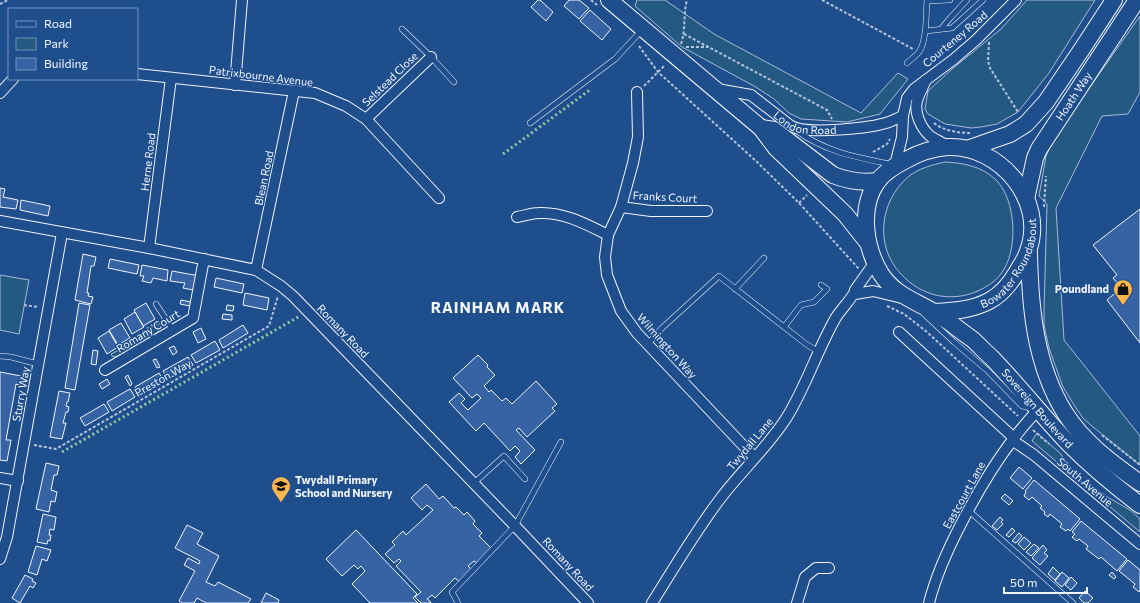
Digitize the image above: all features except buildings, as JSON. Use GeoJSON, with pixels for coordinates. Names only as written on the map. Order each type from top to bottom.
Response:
{"type":"FeatureCollection","features":[{"type":"Feature","properties":{"kind":"main road","name":"Hoath Way"},"geometry":{"type":"LineString","coordinates":[[967,149],[1010,134],[1026,124],[1046,102],[1114,0]]}},
{"type":"Feature","properties":{"kind":"main road","name":"Hoath Way"},"geometry":{"type":"LineString","coordinates":[[1026,199],[1035,158],[1039,149],[1136,0]]}},
{"type":"Feature","properties":{"kind":"main road","name":"London Road"},"geometry":{"type":"LineString","coordinates":[[605,5],[638,34],[713,89],[761,128],[776,148],[846,214],[869,244]]}},
{"type":"Feature","properties":{"kind":"main road","name":"London Road"},"geometry":{"type":"LineString","coordinates":[[761,128],[774,130],[833,175],[843,179],[862,182],[878,181]]}},
{"type":"Feature","properties":{"kind":"main road","name":"Bowater Roundabout"},"geometry":{"type":"LineString","coordinates":[[950,147],[967,149],[986,156],[1003,166],[1018,184],[1026,199],[1031,215],[1032,232],[1029,250],[1003,292],[989,301],[967,309],[935,312],[910,300],[896,290],[882,275],[875,262],[869,244],[866,226],[867,209],[869,200],[878,181],[895,165],[922,151],[933,148],[950,147]]}},
{"type":"Feature","properties":{"kind":"main road","name":"Sovereign Boulevard"},"geometry":{"type":"LineString","coordinates":[[1029,250],[1029,284],[1032,315],[1042,362],[1052,390],[1066,414],[1100,453],[1140,483]]}},
{"type":"Feature","properties":{"kind":"main road","name":"Sovereign Boulevard"},"geometry":{"type":"LineString","coordinates":[[935,312],[972,339],[1008,374],[1038,410],[1070,444],[1101,474],[1140,505]]}},
{"type":"Feature","properties":{"kind":"street"},"geometry":{"type":"LineString","coordinates":[[235,84],[242,0]]}},
{"type":"Feature","properties":{"kind":"street","name":"Courteney Road"},"geometry":{"type":"LineString","coordinates":[[895,165],[902,137],[903,116],[907,98],[914,88],[954,59],[976,40],[1016,0]]}},
{"type":"Feature","properties":{"kind":"street","name":"Selstead Close"},"geometry":{"type":"LineString","coordinates":[[366,120],[431,57]]}},
{"type":"Feature","properties":{"kind":"street","name":"Patrixbourne Avenue"},"geometry":{"type":"LineString","coordinates":[[138,74],[315,93],[346,106],[366,120],[439,198]]}},
{"type":"Feature","properties":{"kind":"street","name":"Herne Road"},"geometry":{"type":"LineString","coordinates":[[149,248],[171,78]]}},
{"type":"Feature","properties":{"kind":"street","name":"Courteney Road"},"geometry":{"type":"LineString","coordinates":[[922,126],[916,110],[917,101],[927,78]]}},
{"type":"Feature","properties":{"kind":"street"},"geometry":{"type":"LineString","coordinates":[[0,93],[12,80]]}},
{"type":"Feature","properties":{"kind":"street","name":"London Road"},"geometry":{"type":"LineString","coordinates":[[713,89],[751,95],[789,124],[799,129],[835,130],[867,127],[888,122],[903,116]]}},
{"type":"Feature","properties":{"kind":"street","name":"Blean Road"},"geometry":{"type":"LineString","coordinates":[[256,270],[294,91]]}},
{"type":"Feature","properties":{"kind":"street","name":"Wilmington Way"},"geometry":{"type":"LineString","coordinates":[[637,92],[638,137],[633,163],[621,207],[608,235],[605,257],[607,275],[621,311],[637,333],[754,457]]}},
{"type":"Feature","properties":{"kind":"street"},"geometry":{"type":"LineString","coordinates":[[922,126],[930,135],[950,147]]}},
{"type":"Feature","properties":{"kind":"street","name":"Franks Court"},"geometry":{"type":"LineString","coordinates":[[621,207],[651,211],[707,211]]}},
{"type":"Feature","properties":{"kind":"street"},"geometry":{"type":"LineString","coordinates":[[517,217],[538,213],[558,214],[583,222],[608,235]]}},
{"type":"Feature","properties":{"kind":"street","name":"Romany Road"},"geometry":{"type":"LineString","coordinates":[[0,221],[149,248],[256,270],[281,286],[516,526],[588,603]]}},
{"type":"Feature","properties":{"kind":"street","name":"Sturry Way"},"geometry":{"type":"LineString","coordinates":[[0,559],[8,537],[62,233]]}},
{"type":"Feature","properties":{"kind":"street","name":"Romany Court"},"geometry":{"type":"LineString","coordinates":[[105,370],[193,318],[204,259]]}},
{"type":"Feature","properties":{"kind":"street","name":"Twydall Lane"},"geometry":{"type":"LineString","coordinates":[[652,603],[720,499],[786,418],[804,385],[835,319],[842,308],[855,294],[855,290],[875,262]]}},
{"type":"Feature","properties":{"kind":"street"},"geometry":{"type":"LineString","coordinates":[[855,294],[873,291],[910,300]]}},
{"type":"Feature","properties":{"kind":"street","name":"South Avenue"},"geometry":{"type":"LineString","coordinates":[[899,332],[1013,439],[1140,544]]}},
{"type":"Feature","properties":{"kind":"street","name":"Eastcourt Lane"},"geometry":{"type":"LineString","coordinates":[[929,603],[933,587],[946,553],[984,481],[1013,439],[1038,410]]}},
{"type":"Feature","properties":{"kind":"street"},"geometry":{"type":"LineString","coordinates":[[0,478],[18,481]]}},
{"type":"Feature","properties":{"kind":"street"},"geometry":{"type":"LineString","coordinates":[[797,603],[805,577],[816,568],[829,568]]}},
{"type":"Feature","properties":{"kind":"lane"},"geometry":{"type":"LineString","coordinates":[[907,63],[919,52],[926,31],[927,0],[948,0]]}},
{"type":"Feature","properties":{"kind":"lane"},"geometry":{"type":"LineString","coordinates":[[941,29],[950,17],[967,0]]}},
{"type":"Feature","properties":{"kind":"lane"},"geometry":{"type":"LineString","coordinates":[[926,31],[952,28],[956,26],[983,0]]}},
{"type":"Feature","properties":{"kind":"lane","name":"Selstead Close"},"geometry":{"type":"LineString","coordinates":[[402,29],[454,82]]}},
{"type":"Feature","properties":{"kind":"lane"},"geometry":{"type":"LineString","coordinates":[[530,123],[615,59],[638,34]]}},
{"type":"Feature","properties":{"kind":"lane"},"geometry":{"type":"LineString","coordinates":[[789,124],[811,141],[826,148],[844,154],[895,165]]}},
{"type":"Feature","properties":{"kind":"lane"},"geometry":{"type":"LineString","coordinates":[[735,289],[764,258]]}},
{"type":"Feature","properties":{"kind":"lane"},"geometry":{"type":"LineString","coordinates":[[648,345],[662,328],[719,276],[806,344],[819,352]]}},
{"type":"Feature","properties":{"kind":"lane"},"geometry":{"type":"LineString","coordinates":[[784,327],[801,305],[814,302],[827,289],[821,284]]}},
{"type":"Feature","properties":{"kind":"lane"},"geometry":{"type":"LineString","coordinates":[[910,300],[988,372],[1022,406],[1038,410]]}},
{"type":"Feature","properties":{"kind":"lane"},"geometry":{"type":"LineString","coordinates":[[156,304],[173,330]]}},
{"type":"Feature","properties":{"kind":"lane"},"geometry":{"type":"LineString","coordinates":[[0,356],[11,357],[38,364]]}},
{"type":"Feature","properties":{"kind":"lane"},"geometry":{"type":"LineString","coordinates":[[450,603],[457,601],[452,592],[516,526],[561,442]]}},
{"type":"Feature","properties":{"kind":"lane"},"geometry":{"type":"LineString","coordinates":[[474,483],[504,456],[525,479]]}},
{"type":"Feature","properties":{"kind":"lane"},"geometry":{"type":"LineString","coordinates":[[968,510],[1073,603]]}},
{"type":"Feature","properties":{"kind":"path"},"geometry":{"type":"LineString","coordinates":[[0,4],[8,0]]}},
{"type":"Feature","properties":{"kind":"path"},"geometry":{"type":"LineString","coordinates":[[591,0],[605,5]]}},
{"type":"Feature","properties":{"kind":"path"},"geometry":{"type":"LineString","coordinates":[[687,0],[684,10],[684,34],[681,48],[708,47]]}},
{"type":"Feature","properties":{"kind":"path"},"geometry":{"type":"LineString","coordinates":[[822,0],[919,52]]}},
{"type":"Feature","properties":{"kind":"path"},"geometry":{"type":"LineString","coordinates":[[638,34],[658,72],[756,161],[799,203],[860,270]]}},
{"type":"Feature","properties":{"kind":"path"},"geometry":{"type":"LineString","coordinates":[[684,34],[827,110],[832,120]]}},
{"type":"Feature","properties":{"kind":"path"},"geometry":{"type":"LineString","coordinates":[[981,34],[990,43],[988,61],[990,68],[999,85],[1018,112],[1019,116]]}},
{"type":"Feature","properties":{"kind":"path"},"geometry":{"type":"LineString","coordinates":[[637,92],[658,72]]}},
{"type":"Feature","properties":{"kind":"path"},"geometry":{"type":"LineString","coordinates":[[922,126],[929,120],[939,127],[956,132],[974,133]]}},
{"type":"Feature","properties":{"kind":"path"},"geometry":{"type":"LineString","coordinates":[[869,153],[889,142]]}},
{"type":"Feature","properties":{"kind":"path"},"geometry":{"type":"LineString","coordinates":[[799,203],[810,192]]}},
{"type":"Feature","properties":{"kind":"path","name":"Preston Way"},"geometry":{"type":"LineString","coordinates":[[25,444],[56,449],[269,326],[281,286]]}},
{"type":"Feature","properties":{"kind":"path"},"geometry":{"type":"LineString","coordinates":[[24,305],[49,309]]}},
{"type":"Feature","properties":{"kind":"path"},"geometry":{"type":"LineString","coordinates":[[884,305],[904,314],[927,332],[1020,417]]}},
{"type":"Feature","properties":{"kind":"path"},"geometry":{"type":"LineString","coordinates":[[1099,432],[1140,465]]}},
{"type":"Feature","properties":{"kind":"green space"},"geometry":{"type":"Polygon","coordinates":[[[637,0],[665,0],[714,34],[861,113],[898,73],[908,79],[880,114],[847,122],[801,119],[789,113],[774,99],[754,86],[682,47],[635,6],[637,0]]]}},
{"type":"Feature","properties":{"kind":"green space"},"geometry":{"type":"Polygon","coordinates":[[[1027,0],[1095,0],[1049,73],[1018,112],[997,124],[971,128],[945,124],[928,114],[925,109],[928,91],[1001,29],[1027,0]]]}},
{"type":"Feature","properties":{"kind":"green space"},"geometry":{"type":"Polygon","coordinates":[[[1140,16],[1140,92],[1128,114],[1102,116],[1056,208],[1064,340],[1140,436],[1140,465],[1083,418],[1063,387],[1049,348],[1044,325],[1047,204],[1039,196],[1046,156],[1054,138],[1140,16]]]}},
{"type":"Feature","properties":{"kind":"green space"},"geometry":{"type":"Polygon","coordinates":[[[945,162],[958,163],[978,168],[995,179],[1008,199],[1013,226],[1013,240],[1010,254],[1006,265],[998,278],[978,291],[967,295],[947,297],[927,292],[909,282],[892,263],[884,237],[886,211],[891,198],[899,187],[908,177],[917,171],[945,162]]]}},
{"type":"Feature","properties":{"kind":"green space"},"geometry":{"type":"Polygon","coordinates":[[[0,275],[29,280],[19,334],[0,330],[0,275]]]}},
{"type":"Feature","properties":{"kind":"green space"},"geometry":{"type":"Polygon","coordinates":[[[158,322],[161,326],[157,334],[137,345],[134,338],[158,322]]]}},
{"type":"Feature","properties":{"kind":"green space"},"geometry":{"type":"Polygon","coordinates":[[[132,341],[135,346],[116,357],[112,356],[111,354],[127,346],[132,341]]]}},
{"type":"Feature","properties":{"kind":"green space"},"geometry":{"type":"Polygon","coordinates":[[[1037,433],[1060,453],[1073,472],[1083,483],[1130,510],[1140,519],[1140,532],[1032,441],[1037,433]]]}},
{"type":"Feature","properties":{"kind":"hedge"},"geometry":{"type":"LineString","coordinates":[[503,154],[591,89]]}},
{"type":"Feature","properties":{"kind":"hedge"},"geometry":{"type":"LineString","coordinates":[[62,452],[300,316]]}},
{"type":"Feature","properties":{"kind":"hedge"},"geometry":{"type":"LineString","coordinates":[[143,332],[158,322]]}},
{"type":"Feature","properties":{"kind":"hedge"},"geometry":{"type":"LineString","coordinates":[[118,351],[131,342]]}},
{"type":"Feature","properties":{"kind":"place","name":"Poundland"},"geometry":{"type":"Point","coordinates":[1123,306]}},
{"type":"Feature","properties":{"kind":"place","name":"Twydall Primary School and Nursery"},"geometry":{"type":"Point","coordinates":[281,503]}},
{"type":"Feature","properties":{"kind":"district","name":"RAINHAM MARK"},"geometry":{"type":"Point","coordinates":[498,308]}}]}
